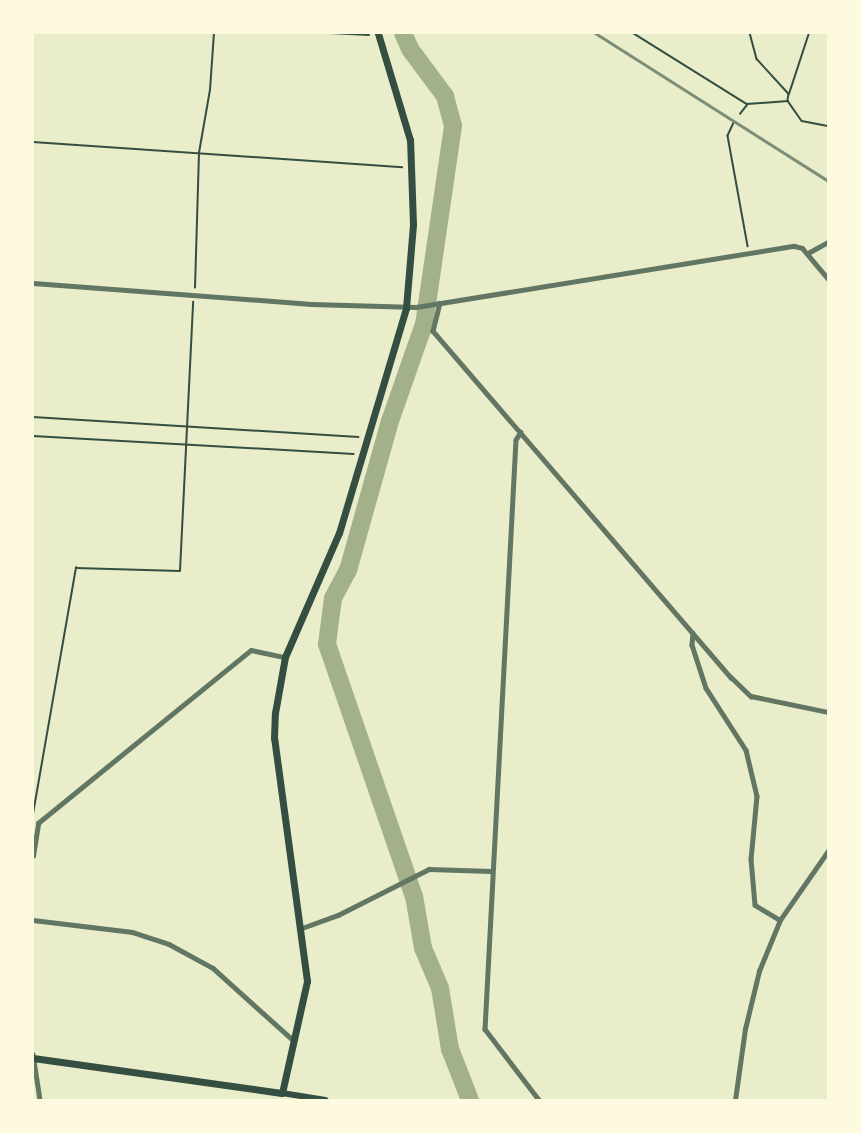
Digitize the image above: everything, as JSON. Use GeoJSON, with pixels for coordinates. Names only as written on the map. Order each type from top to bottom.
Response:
{"type":"FeatureCollection","features":[{"type":"Feature","properties":{"kind":"main road"},"geometry":{"type":"LineString","coordinates":[[282,1096],[307,981],[302,928],[274,738],[285,657],[339,533],[406,308],[413,224],[410,140],[378,34]]}},
{"type":"Feature","properties":{"kind":"main road"},"geometry":{"type":"LineString","coordinates":[[33,1056],[282,1096],[325,1100]]}},
{"type":"Feature","properties":{"kind":"street"},"geometry":{"type":"LineString","coordinates":[[808,254],[828,242]]}},
{"type":"Feature","properties":{"kind":"street"},"geometry":{"type":"LineString","coordinates":[[33,283],[406,308],[794,246],[808,254],[828,279]]}},
{"type":"Feature","properties":{"kind":"street"},"geometry":{"type":"LineString","coordinates":[[438,303],[433,331],[693,633],[751,696],[828,712]]}},
{"type":"Feature","properties":{"kind":"street"},"geometry":{"type":"LineString","coordinates":[[521,432],[516,440],[491,871],[485,1029],[539,1100]]}},
{"type":"Feature","properties":{"kind":"street"},"geometry":{"type":"LineString","coordinates":[[693,633],[692,645],[706,688],[746,750],[757,796],[751,859],[755,905],[780,920]]}},
{"type":"Feature","properties":{"kind":"street"},"geometry":{"type":"LineString","coordinates":[[33,856],[38,823],[251,650],[285,657]]}},
{"type":"Feature","properties":{"kind":"street"},"geometry":{"type":"LineString","coordinates":[[735,1100],[745,1029],[759,971],[780,920],[828,851]]}},
{"type":"Feature","properties":{"kind":"street"},"geometry":{"type":"LineString","coordinates":[[302,928],[338,915],[422,872],[491,871]]}},
{"type":"Feature","properties":{"kind":"street"},"geometry":{"type":"LineString","coordinates":[[33,920],[132,932],[169,944],[213,969],[294,1041]]}},
{"type":"Feature","properties":{"kind":"street"},"geometry":{"type":"LineString","coordinates":[[33,1056],[40,1100]]}},
{"type":"Feature","properties":{"kind":"path"},"geometry":{"type":"LineString","coordinates":[[33,814],[76,568],[180,571],[199,153],[210,90],[214,33]]}},
{"type":"Feature","properties":{"kind":"path"},"geometry":{"type":"LineString","coordinates":[[330,33],[378,34]]}},
{"type":"Feature","properties":{"kind":"path"},"geometry":{"type":"LineString","coordinates":[[633,33],[747,104],[788,101]]}},
{"type":"Feature","properties":{"kind":"path"},"geometry":{"type":"LineString","coordinates":[[750,33],[757,59],[789,94]]}},
{"type":"Feature","properties":{"kind":"path"},"geometry":{"type":"LineString","coordinates":[[809,33],[788,101],[802,121],[828,126]]}},
{"type":"Feature","properties":{"kind":"path"},"geometry":{"type":"LineString","coordinates":[[741,114],[747,104]]}},
{"type":"Feature","properties":{"kind":"path"},"geometry":{"type":"LineString","coordinates":[[734,123],[728,136],[749,253]]}},
{"type":"Feature","properties":{"kind":"path"},"geometry":{"type":"LineString","coordinates":[[33,142],[412,168]]}},
{"type":"Feature","properties":{"kind":"path"},"geometry":{"type":"LineString","coordinates":[[33,417],[367,438]]}},
{"type":"Feature","properties":{"kind":"path"},"geometry":{"type":"LineString","coordinates":[[33,436],[362,454]]}},
{"type":"Feature","properties":{"kind":"waterway"},"geometry":{"type":"LineString","coordinates":[[403,33],[410,49],[445,96],[453,126],[424,324],[390,421],[348,570],[333,598],[327,644],[414,896],[423,948],[440,988],[450,1049],[470,1100]]}},
{"type":"Feature","properties":{"kind":"railway"},"geometry":{"type":"LineString","coordinates":[[595,33],[828,181]]}}]}
